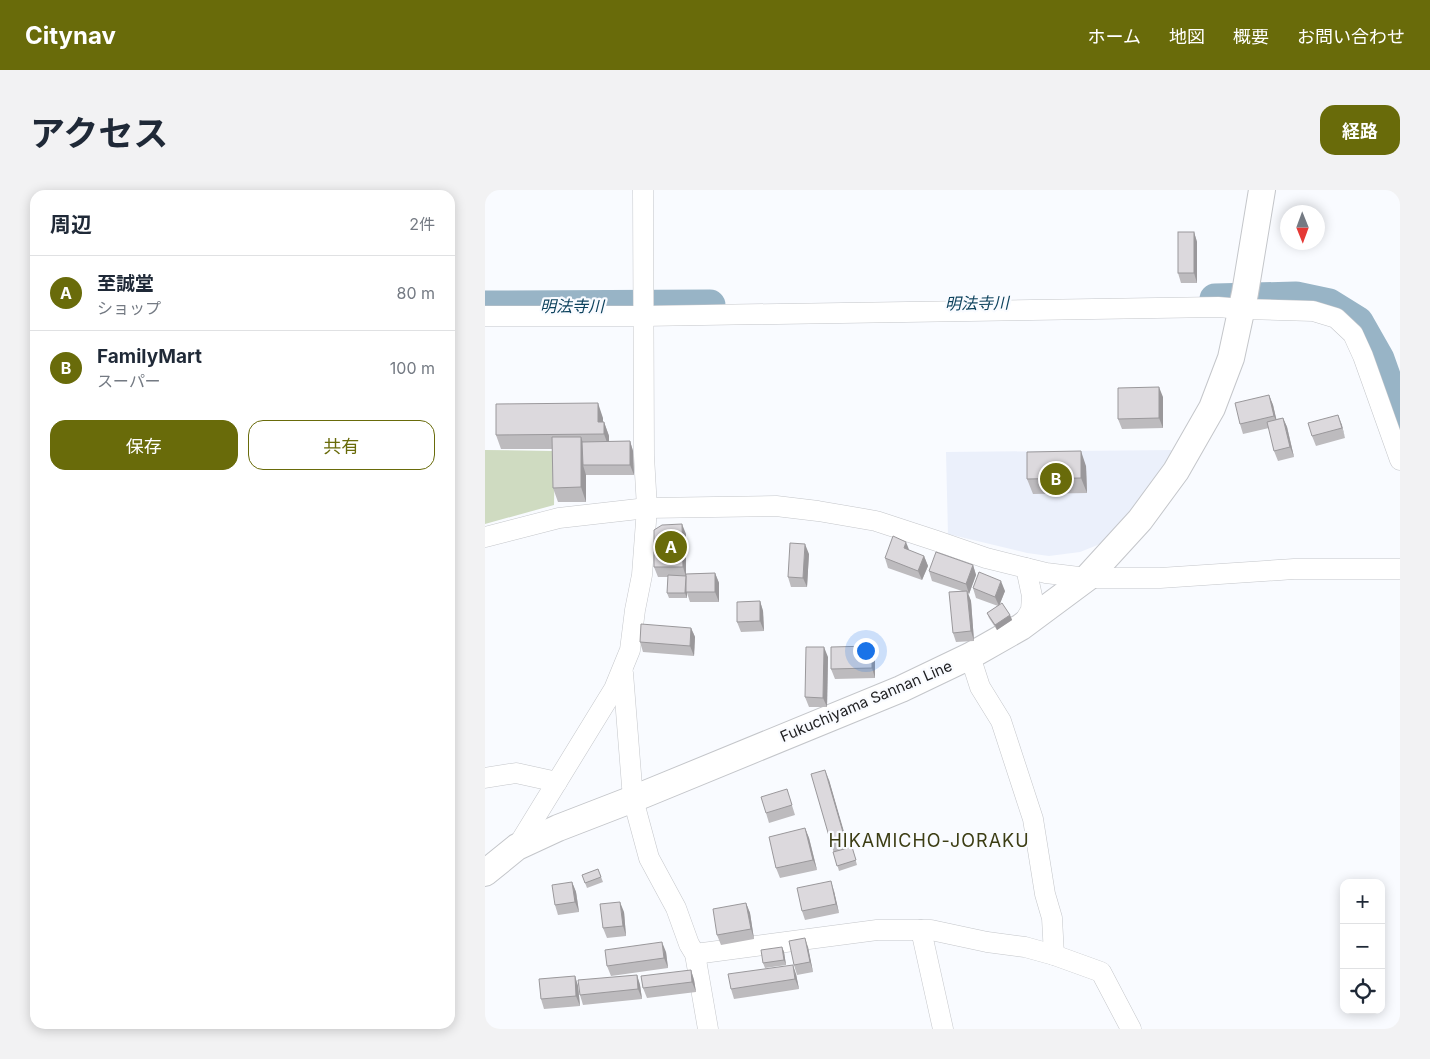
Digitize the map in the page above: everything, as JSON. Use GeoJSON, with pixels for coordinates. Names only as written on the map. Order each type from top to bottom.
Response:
{"type":"FeatureCollection","features":[{"type":"Feature","properties":{"kind":"main road","name":"Fukuchiyama Sannan Line"},"geometry":{"type":"LineString","coordinates":[[485,873],[517,847],[558,828],[901,689],[970,656],[1021,626],[1087,578],[1140,520],[1176,471],[1212,408],[1231,358],[1243,302],[1262,190]]}},
{"type":"Feature","properties":{"kind":"street"},"geometry":{"type":"LineString","coordinates":[[517,847],[614,689],[630,650],[642,575],[647,508],[644,456],[643,190]]}},
{"type":"Feature","properties":{"kind":"street"},"geometry":{"type":"LineString","coordinates":[[485,316],[644,309],[1218,307],[1243,302],[1313,311],[1336,318],[1353,334],[1363,356],[1400,460]]}},
{"type":"Feature","properties":{"kind":"street"},"geometry":{"type":"LineString","coordinates":[[485,537],[559,518],[647,508],[775,506],[818,510],[876,521],[986,558],[1046,573],[1087,578],[1160,578],[1294,569],[1400,568]]}},
{"type":"Feature","properties":{"kind":"street"},"geometry":{"type":"LineString","coordinates":[[1021,626],[1031,610],[1032,596],[1026,568]]}},
{"type":"Feature","properties":{"kind":"street"},"geometry":{"type":"LineString","coordinates":[[970,656],[980,687],[1001,720],[1033,819],[1045,894],[1052,918],[1054,955]]}},
{"type":"Feature","properties":{"kind":"street"},"geometry":{"type":"LineString","coordinates":[[623,668],[633,799],[649,858],[676,908],[689,944],[695,954],[708,1029]]}},
{"type":"Feature","properties":{"kind":"street"},"geometry":{"type":"LineString","coordinates":[[485,778],[516,773],[557,782]]}},
{"type":"Feature","properties":{"kind":"street"},"geometry":{"type":"LineString","coordinates":[[695,954],[877,930],[931,930],[987,942],[1025,946],[1101,972],[1131,1029]]}},
{"type":"Feature","properties":{"kind":"street"},"geometry":{"type":"LineString","coordinates":[[921,930],[943,1029]]}},
{"type":"Feature","properties":{"kind":"shaded area"},"geometry":{"type":"Polygon","coordinates":[[[1174,450],[1118,530],[1100,544],[1080,552],[1049,556],[1027,553],[948,534],[946,452],[1174,450]]]}},
{"type":"Feature","properties":{"kind":"green space"},"geometry":{"type":"Polygon","coordinates":[[[485,450],[555,451],[554,505],[485,524],[485,450]]]}},
{"type":"Feature","properties":{"kind":"building"},"geometry":{"type":"Polygon","coordinates":[[[1178,232],[1194,232],[1194,273],[1178,273],[1178,232]]]}},
{"type":"Feature","properties":{"kind":"building"},"geometry":{"type":"Polygon","coordinates":[[[1159,387],[1159,418],[1118,419],[1118,388],[1159,387]]]}},
{"type":"Feature","properties":{"kind":"building"},"geometry":{"type":"Polygon","coordinates":[[[1269,395],[1274,416],[1240,424],[1235,403],[1269,395]]]}},
{"type":"Feature","properties":{"kind":"building"},"geometry":{"type":"Polygon","coordinates":[[[598,403],[598,422],[604,422],[604,434],[496,435],[496,404],[598,403]]]}},
{"type":"Feature","properties":{"kind":"building"},"geometry":{"type":"Polygon","coordinates":[[[1338,415],[1342,428],[1312,436],[1308,423],[1338,415]]]}},
{"type":"Feature","properties":{"kind":"building"},"geometry":{"type":"Polygon","coordinates":[[[1283,418],[1290,447],[1274,451],[1267,422],[1283,418]]]}},
{"type":"Feature","properties":{"kind":"building"},"geometry":{"type":"Polygon","coordinates":[[[552,437],[581,437],[581,487],[553,488],[552,437]]]}},
{"type":"Feature","properties":{"kind":"building"},"geometry":{"type":"Polygon","coordinates":[[[630,441],[630,465],[583,465],[582,442],[630,441]]]}},
{"type":"Feature","properties":{"kind":"building"},"geometry":{"type":"Polygon","coordinates":[[[1081,451],[1081,478],[1027,479],[1027,452],[1081,451]]]}},
{"type":"Feature","properties":{"kind":"building"},"geometry":{"type":"Polygon","coordinates":[[[682,524],[683,567],[654,567],[654,530],[662,525],[682,524]]]}},
{"type":"Feature","properties":{"kind":"building"},"geometry":{"type":"Polygon","coordinates":[[[893,536],[906,542],[904,548],[924,556],[918,571],[885,558],[893,536]]]}},
{"type":"Feature","properties":{"kind":"building"},"geometry":{"type":"Polygon","coordinates":[[[790,543],[805,544],[803,578],[788,577],[790,543]]]}},
{"type":"Feature","properties":{"kind":"building"},"geometry":{"type":"Polygon","coordinates":[[[936,552],[973,565],[966,584],[929,571],[936,552]]]}},
{"type":"Feature","properties":{"kind":"building"},"geometry":{"type":"Polygon","coordinates":[[[979,572],[1001,581],[995,597],[973,588],[979,572]]]}},
{"type":"Feature","properties":{"kind":"building"},"geometry":{"type":"Polygon","coordinates":[[[715,573],[715,592],[686,592],[686,574],[715,573]]]}},
{"type":"Feature","properties":{"kind":"building"},"geometry":{"type":"Polygon","coordinates":[[[668,575],[686,576],[685,593],[667,593],[668,575]]]}},
{"type":"Feature","properties":{"kind":"building"},"geometry":{"type":"Polygon","coordinates":[[[967,591],[971,631],[953,633],[949,592],[967,591]]]}},
{"type":"Feature","properties":{"kind":"building"},"geometry":{"type":"Polygon","coordinates":[[[760,601],[760,621],[737,622],[737,602],[760,601]]]}},
{"type":"Feature","properties":{"kind":"building"},"geometry":{"type":"Polygon","coordinates":[[[1002,603],[1010,615],[995,625],[987,613],[1002,603]]]}},
{"type":"Feature","properties":{"kind":"building"},"geometry":{"type":"Polygon","coordinates":[[[641,624],[691,628],[690,646],[640,642],[641,624]]]}},
{"type":"Feature","properties":{"kind":"building"},"geometry":{"type":"Polygon","coordinates":[[[872,646],[872,668],[831,669],[831,647],[872,646]]]}},
{"type":"Feature","properties":{"kind":"building"},"geometry":{"type":"Polygon","coordinates":[[[806,647],[824,647],[823,698],[805,697],[806,647]]]}},
{"type":"Feature","properties":{"kind":"building"},"geometry":{"type":"Polygon","coordinates":[[[825,770],[845,839],[831,843],[811,774],[825,770]]]}},
{"type":"Feature","properties":{"kind":"building"},"geometry":{"type":"Polygon","coordinates":[[[787,789],[792,805],[766,813],[761,797],[787,789]]]}},
{"type":"Feature","properties":{"kind":"building"},"geometry":{"type":"Polygon","coordinates":[[[805,828],[813,860],[776,868],[769,837],[805,828]]]}},
{"type":"Feature","properties":{"kind":"building"},"geometry":{"type":"Polygon","coordinates":[[[852,847],[856,860],[837,866],[833,852],[852,847]]]}},
{"type":"Feature","properties":{"kind":"building"},"geometry":{"type":"Polygon","coordinates":[[[598,869],[601,877],[585,883],[582,875],[598,869]]]}},
{"type":"Feature","properties":{"kind":"building"},"geometry":{"type":"Polygon","coordinates":[[[831,881],[836,904],[802,911],[797,888],[831,881]]]}},
{"type":"Feature","properties":{"kind":"building"},"geometry":{"type":"Polygon","coordinates":[[[572,882],[575,902],[555,905],[552,885],[572,882]]]}},
{"type":"Feature","properties":{"kind":"building"},"geometry":{"type":"Polygon","coordinates":[[[620,902],[623,926],[603,928],[600,904],[620,902]]]}},
{"type":"Feature","properties":{"kind":"building"},"geometry":{"type":"Polygon","coordinates":[[[746,903],[751,929],[717,935],[713,909],[746,903]]]}},
{"type":"Feature","properties":{"kind":"building"},"geometry":{"type":"Polygon","coordinates":[[[805,938],[810,962],[794,965],[789,941],[805,938]]]}},
{"type":"Feature","properties":{"kind":"building"},"geometry":{"type":"Polygon","coordinates":[[[662,942],[664,958],[607,966],[605,950],[662,942]]]}},
{"type":"Feature","properties":{"kind":"building"},"geometry":{"type":"Polygon","coordinates":[[[782,947],[784,960],[763,963],[761,950],[782,947]]]}},
{"type":"Feature","properties":{"kind":"building"},"geometry":{"type":"Polygon","coordinates":[[[793,965],[795,979],[731,989],[728,974],[793,965]]]}},
{"type":"Feature","properties":{"kind":"building"},"geometry":{"type":"Polygon","coordinates":[[[691,970],[692,982],[643,988],[641,976],[691,970]]]}},
{"type":"Feature","properties":{"kind":"building"},"geometry":{"type":"Polygon","coordinates":[[[637,975],[638,989],[580,995],[578,980],[637,975]]]}},
{"type":"Feature","properties":{"kind":"building"},"geometry":{"type":"Polygon","coordinates":[[[575,976],[576,996],[541,999],[539,979],[575,976]]]}},
{"type":"Feature","properties":{"kind":"waterway","name":"明法寺川"},"geometry":{"type":"LineString","coordinates":[[1215,299],[1296,297],[1329,304],[1358,322],[1379,359],[1400,418]]}},
{"type":"Feature","properties":{"kind":"waterway","name":"明法寺川"},"geometry":{"type":"LineString","coordinates":[[485,306],[710,305]]}},
{"type":"Feature","properties":{"kind":"place","name":"FamilyMart"},"geometry":{"type":"Point","coordinates":[1056,479]}},
{"type":"Feature","properties":{"kind":"place","name":"至誠堂"},"geometry":{"type":"Point","coordinates":[671,547]}},
{"type":"Feature","properties":{"kind":"district","name":"HIKAMICHO-JORAKU"},"geometry":{"type":"Point","coordinates":[929,840]}}]}
